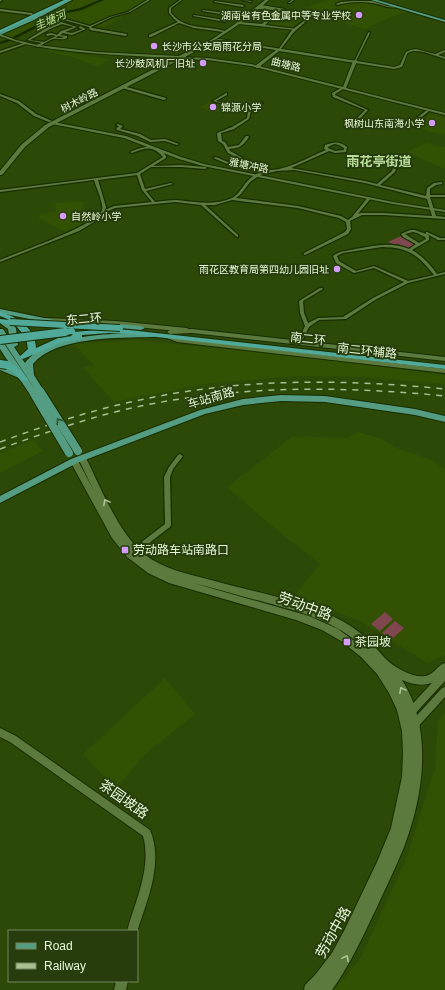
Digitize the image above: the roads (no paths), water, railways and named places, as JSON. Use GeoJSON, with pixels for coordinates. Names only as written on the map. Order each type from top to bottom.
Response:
{"type":"FeatureCollection","features":[{"type":"Feature","properties":{"kind":"highway"},"geometry":{"type":"LineString","coordinates":[[1,312],[17,322],[32,343],[32,350],[26,359]]}},
{"type":"Feature","properties":{"kind":"highway"},"geometry":{"type":"LineString","coordinates":[[0,321],[43,325],[120,328]]}},
{"type":"Feature","properties":{"kind":"highway","name":"东二环"},"geometry":{"type":"LineString","coordinates":[[0,342],[42,334],[120,328],[169,334]]}},
{"type":"Feature","properties":{"kind":"highway","name":"东二环"},"geometry":{"type":"LineString","coordinates":[[0,342],[94,332],[141,331],[158,335],[169,334]]}},
{"type":"Feature","properties":{"kind":"highway"},"geometry":{"type":"LineString","coordinates":[[26,359],[35,352],[57,341],[68,338],[141,331]]}},
{"type":"Feature","properties":{"kind":"highway","name":"南二环"},"geometry":{"type":"LineString","coordinates":[[169,334],[445,363]]}},
{"type":"Feature","properties":{"kind":"highway","name":"南二环"},"geometry":{"type":"LineString","coordinates":[[169,334],[445,367]]}},
{"type":"Feature","properties":{"kind":"highway"},"geometry":{"type":"LineString","coordinates":[[0,359],[4,364]]}},
{"type":"Feature","properties":{"kind":"main road"},"geometry":{"type":"LineString","coordinates":[[1,34],[32,14],[60,0]]}},
{"type":"Feature","properties":{"kind":"main road"},"geometry":{"type":"LineString","coordinates":[[1,34],[33,19],[67,0]]}},
{"type":"Feature","properties":{"kind":"main road"},"geometry":{"type":"LineString","coordinates":[[174,59],[224,31],[263,0]]}},
{"type":"Feature","properties":{"kind":"main road"},"geometry":{"type":"LineString","coordinates":[[174,59],[212,41],[241,21],[267,0]]}},
{"type":"Feature","properties":{"kind":"main road"},"geometry":{"type":"LineString","coordinates":[[373,0],[445,21]]}},
{"type":"Feature","properties":{"kind":"main road"},"geometry":{"type":"LineString","coordinates":[[376,0],[445,21]]}},
{"type":"Feature","properties":{"kind":"main road","name":"曲塘路"},"geometry":{"type":"LineString","coordinates":[[1,34],[13,41],[25,44],[116,56],[227,61],[342,88],[445,115]]}},
{"type":"Feature","properties":{"kind":"main road","name":"曲塘路"},"geometry":{"type":"LineString","coordinates":[[13,41],[37,46],[174,59]]}},
{"type":"Feature","properties":{"kind":"main road","name":"树木岭路"},"geometry":{"type":"LineString","coordinates":[[53,122],[123,87],[174,59]]}},
{"type":"Feature","properties":{"kind":"main road","name":"树木岭路"},"geometry":{"type":"LineString","coordinates":[[1,170],[40,131],[53,122],[174,59]]}},
{"type":"Feature","properties":{"kind":"main road"},"geometry":{"type":"LineString","coordinates":[[342,88],[354,61]]}},
{"type":"Feature","properties":{"kind":"main road","name":"曲塘路"},"geometry":{"type":"LineString","coordinates":[[342,88],[445,115]]}},
{"type":"Feature","properties":{"kind":"main road"},"geometry":{"type":"LineString","coordinates":[[1,312],[56,322],[112,325],[141,331]]}},
{"type":"Feature","properties":{"kind":"main road"},"geometry":{"type":"LineString","coordinates":[[0,321],[12,328],[15,354]]}},
{"type":"Feature","properties":{"kind":"main road"},"geometry":{"type":"LineString","coordinates":[[0,331],[78,458]]}},
{"type":"Feature","properties":{"kind":"main road","name":"南二环辅路"},"geometry":{"type":"LineString","coordinates":[[169,334],[192,331],[445,359]]}},
{"type":"Feature","properties":{"kind":"main road","name":"南二环辅路"},"geometry":{"type":"LineString","coordinates":[[169,334],[177,340],[199,343],[445,371]]}},
{"type":"Feature","properties":{"kind":"main road"},"geometry":{"type":"LineString","coordinates":[[27,377],[26,359],[57,345],[70,341],[158,335]]}},
{"type":"Feature","properties":{"kind":"main road"},"geometry":{"type":"LineString","coordinates":[[0,342],[27,377]]}},
{"type":"Feature","properties":{"kind":"main road"},"geometry":{"type":"LineString","coordinates":[[4,364],[12,371],[27,377]]}},
{"type":"Feature","properties":{"kind":"main road","name":"车站南路"},"geometry":{"type":"LineString","coordinates":[[0,500],[78,458],[111,450],[205,416],[255,405],[286,403],[326,404],[445,419]]}},
{"type":"Feature","properties":{"kind":"main road","name":"车站南路"},"geometry":{"type":"LineString","coordinates":[[427,416],[445,424]]}},
{"type":"Feature","properties":{"kind":"main road","name":"车站南路"},"geometry":{"type":"LineString","coordinates":[[0,504],[78,458]]}},
{"type":"Feature","properties":{"kind":"main road","name":"劳动中路"},"geometry":{"type":"LineString","coordinates":[[78,458],[115,536],[151,570],[172,580],[299,616],[331,630],[354,646],[374,664],[390,686],[402,708],[415,724],[415,777],[402,837],[354,942],[340,969],[324,990]]}},
{"type":"Feature","properties":{"kind":"main road","name":"劳动中路"},"geometry":{"type":"LineString","coordinates":[[132,553],[157,567],[174,574],[304,609],[322,616],[353,633],[389,669],[403,691],[408,715],[409,768],[395,836],[346,940],[325,973],[310,990]]}},
{"type":"Feature","properties":{"kind":"main road"},"geometry":{"type":"LineString","coordinates":[[382,661],[402,675],[418,681],[431,679],[445,667]]}},
{"type":"Feature","properties":{"kind":"street"},"geometry":{"type":"LineString","coordinates":[[90,26],[111,17],[129,12],[148,0]]}},
{"type":"Feature","properties":{"kind":"street"},"geometry":{"type":"LineString","coordinates":[[181,0],[170,8],[170,13],[173,18],[179,22],[224,31]]}},
{"type":"Feature","properties":{"kind":"street"},"geometry":{"type":"LineString","coordinates":[[221,0],[247,3]]}},
{"type":"Feature","properties":{"kind":"street"},"geometry":{"type":"LineString","coordinates":[[243,0],[251,1]]}},
{"type":"Feature","properties":{"kind":"street"},"geometry":{"type":"LineString","coordinates":[[289,3],[293,0]]}},
{"type":"Feature","properties":{"kind":"street"},"geometry":{"type":"LineString","coordinates":[[230,4],[234,1]]}},
{"type":"Feature","properties":{"kind":"street"},"geometry":{"type":"LineString","coordinates":[[215,2],[243,6]]}},
{"type":"Feature","properties":{"kind":"street"},"geometry":{"type":"LineString","coordinates":[[337,4],[348,2],[372,2],[390,8],[396,7]]}},
{"type":"Feature","properties":{"kind":"street"},"geometry":{"type":"LineString","coordinates":[[259,7],[280,9],[263,24]]}},
{"type":"Feature","properties":{"kind":"street"},"geometry":{"type":"LineString","coordinates":[[0,10],[32,14]]}},
{"type":"Feature","properties":{"kind":"street"},"geometry":{"type":"LineString","coordinates":[[203,11],[232,15]]}},
{"type":"Feature","properties":{"kind":"street"},"geometry":{"type":"LineString","coordinates":[[208,21],[218,13]]}},
{"type":"Feature","properties":{"kind":"street"},"geometry":{"type":"LineString","coordinates":[[198,14],[228,18]]}},
{"type":"Feature","properties":{"kind":"street"},"geometry":{"type":"LineString","coordinates":[[194,16],[225,20]]}},
{"type":"Feature","properties":{"kind":"street"},"geometry":{"type":"LineString","coordinates":[[257,67],[278,49],[295,29],[310,17]]}},
{"type":"Feature","properties":{"kind":"street"},"geometry":{"type":"LineString","coordinates":[[58,18],[90,26],[91,28],[126,36]]}},
{"type":"Feature","properties":{"kind":"street"},"geometry":{"type":"LineString","coordinates":[[191,19],[221,23]]}},
{"type":"Feature","properties":{"kind":"street"},"geometry":{"type":"LineString","coordinates":[[241,21],[295,29]]}},
{"type":"Feature","properties":{"kind":"street"},"geometry":{"type":"LineString","coordinates":[[150,36],[179,22]]}},
{"type":"Feature","properties":{"kind":"street"},"geometry":{"type":"LineString","coordinates":[[52,26],[62,23]]}},
{"type":"Feature","properties":{"kind":"street"},"geometry":{"type":"LineString","coordinates":[[37,31],[43,30],[52,26],[62,23],[85,29],[72,34],[62,32],[52,26]]}},
{"type":"Feature","properties":{"kind":"street"},"geometry":{"type":"LineString","coordinates":[[202,27],[205,24]]}},
{"type":"Feature","properties":{"kind":"street"},"geometry":{"type":"LineString","coordinates":[[58,25],[81,31]]}},
{"type":"Feature","properties":{"kind":"street"},"geometry":{"type":"LineString","coordinates":[[52,26],[76,33]]}},
{"type":"Feature","properties":{"kind":"street"},"geometry":{"type":"LineString","coordinates":[[37,46],[45,43],[66,30],[76,27]]}},
{"type":"Feature","properties":{"kind":"street"},"geometry":{"type":"LineString","coordinates":[[39,34],[43,30]]}},
{"type":"Feature","properties":{"kind":"street"},"geometry":{"type":"LineString","coordinates":[[354,61],[369,33]]}},
{"type":"Feature","properties":{"kind":"street"},"geometry":{"type":"LineString","coordinates":[[35,34],[47,35],[53,38]]}},
{"type":"Feature","properties":{"kind":"street"},"geometry":{"type":"LineString","coordinates":[[35,34],[53,38]]}},
{"type":"Feature","properties":{"kind":"street"},"geometry":{"type":"LineString","coordinates":[[35,34],[28,40],[45,43]]}},
{"type":"Feature","properties":{"kind":"street"},"geometry":{"type":"LineString","coordinates":[[218,37],[220,40],[396,68],[401,66],[406,54],[409,51],[422,51],[445,58]]}},
{"type":"Feature","properties":{"kind":"street"},"geometry":{"type":"LineString","coordinates":[[32,38],[53,38]]}},
{"type":"Feature","properties":{"kind":"street"},"geometry":{"type":"LineString","coordinates":[[212,41],[220,40],[278,49]]}},
{"type":"Feature","properties":{"kind":"street"},"geometry":{"type":"LineString","coordinates":[[0,52],[25,44]]}},
{"type":"Feature","properties":{"kind":"street"},"geometry":{"type":"LineString","coordinates":[[435,55],[445,51]]}},
{"type":"Feature","properties":{"kind":"street"},"geometry":{"type":"LineString","coordinates":[[123,87],[165,99]]}},
{"type":"Feature","properties":{"kind":"street"},"geometry":{"type":"LineString","coordinates":[[342,88],[333,94],[334,96],[367,110],[356,122]]}},
{"type":"Feature","properties":{"kind":"street"},"geometry":{"type":"LineString","coordinates":[[226,94],[214,101],[250,111]]}},
{"type":"Feature","properties":{"kind":"street"},"geometry":{"type":"LineString","coordinates":[[0,95],[18,102],[35,115],[53,122]]}},
{"type":"Feature","properties":{"kind":"street"},"geometry":{"type":"LineString","coordinates":[[241,162],[242,159],[229,152],[228,148],[218,139],[219,134],[233,128],[248,118],[250,111],[262,103]]}},
{"type":"Feature","properties":{"kind":"street"},"geometry":{"type":"LineString","coordinates":[[415,121],[428,111]]}},
{"type":"Feature","properties":{"kind":"street","name":"雅塘冲路"},"geometry":{"type":"LineString","coordinates":[[53,122],[118,136],[190,162],[431,208]]}},
{"type":"Feature","properties":{"kind":"street","name":"雅塘冲路"},"geometry":{"type":"LineString","coordinates":[[53,122],[120,134],[192,160],[369,198],[445,210]]}},
{"type":"Feature","properties":{"kind":"street"},"geometry":{"type":"LineString","coordinates":[[118,125],[121,126],[118,129],[139,135],[151,142],[169,140],[177,144]]}},
{"type":"Feature","properties":{"kind":"street"},"geometry":{"type":"LineString","coordinates":[[228,148],[237,147],[244,144],[247,137]]}},
{"type":"Feature","properties":{"kind":"street"},"geometry":{"type":"LineString","coordinates":[[286,169],[328,150],[340,152],[346,148],[334,143],[326,146],[328,150]]}},
{"type":"Feature","properties":{"kind":"street"},"geometry":{"type":"LineString","coordinates":[[0,191],[138,174],[152,167],[165,157],[157,150],[144,147],[132,152]]}},
{"type":"Feature","properties":{"kind":"street"},"geometry":{"type":"LineString","coordinates":[[215,158],[230,164],[241,162],[270,172]]}},
{"type":"Feature","properties":{"kind":"street"},"geometry":{"type":"LineString","coordinates":[[378,185],[394,171],[394,169],[406,161]]}},
{"type":"Feature","properties":{"kind":"street"},"geometry":{"type":"LineString","coordinates":[[152,167],[182,166],[205,168]]}},
{"type":"Feature","properties":{"kind":"street"},"geometry":{"type":"LineString","coordinates":[[0,261],[78,230],[95,220],[103,212],[114,207],[175,200],[202,204],[215,204],[238,197],[250,180],[259,175],[286,169],[294,169],[378,185],[428,197],[445,196]]}},
{"type":"Feature","properties":{"kind":"street"},"geometry":{"type":"LineString","coordinates":[[138,174],[144,190],[148,196],[153,199],[154,203]]}},
{"type":"Feature","properties":{"kind":"street"},"geometry":{"type":"LineString","coordinates":[[96,180],[104,207],[103,212]]}},
{"type":"Feature","properties":{"kind":"street"},"geometry":{"type":"LineString","coordinates":[[434,218],[428,197],[428,190],[431,186],[441,183]]}},
{"type":"Feature","properties":{"kind":"street"},"geometry":{"type":"LineString","coordinates":[[144,190],[171,184]]}},
{"type":"Feature","properties":{"kind":"street"},"geometry":{"type":"LineString","coordinates":[[353,218],[369,198]]}},
{"type":"Feature","properties":{"kind":"street"},"geometry":{"type":"LineString","coordinates":[[232,200],[298,207],[340,217],[348,221]]}},
{"type":"Feature","properties":{"kind":"street"},"geometry":{"type":"LineString","coordinates":[[202,204],[237,236]]}},
{"type":"Feature","properties":{"kind":"street"},"geometry":{"type":"LineString","coordinates":[[348,221],[361,214],[445,218]]}},
{"type":"Feature","properties":{"kind":"street"},"geometry":{"type":"LineString","coordinates":[[304,254],[347,233],[349,229],[348,221]]}},
{"type":"Feature","properties":{"kind":"street"},"geometry":{"type":"LineString","coordinates":[[409,250],[428,239],[428,236],[417,230],[411,230],[403,234],[419,244]]}},
{"type":"Feature","properties":{"kind":"street"},"geometry":{"type":"LineString","coordinates":[[427,233],[439,240],[445,239]]}},
{"type":"Feature","properties":{"kind":"street"},"geometry":{"type":"LineString","coordinates":[[408,282],[374,266],[355,272],[337,262],[335,256],[341,253],[381,245],[392,245],[409,250],[426,260],[436,275]]}},
{"type":"Feature","properties":{"kind":"street"},"geometry":{"type":"LineString","coordinates":[[299,343],[307,326],[318,319],[344,318],[374,299],[408,282],[444,273]]}},
{"type":"Feature","properties":{"kind":"street"},"geometry":{"type":"LineString","coordinates":[[307,326],[302,313],[301,301],[321,289]]}},
{"type":"Feature","properties":{"kind":"street"},"geometry":{"type":"LineString","coordinates":[[1,312],[54,321],[116,323],[192,331]]}},
{"type":"Feature","properties":{"kind":"street"},"geometry":{"type":"LineString","coordinates":[[132,553],[168,525],[167,477],[171,468],[180,456]]}},
{"type":"Feature","properties":{"kind":"street"},"geometry":{"type":"LineString","coordinates":[[408,715],[445,676]]}},
{"type":"Feature","properties":{"kind":"street"},"geometry":{"type":"LineString","coordinates":[[408,732],[445,691]]}},
{"type":"Feature","properties":{"kind":"street","name":"茶园坡路"},"geometry":{"type":"LineString","coordinates":[[0,732],[13,739],[147,833],[151,841],[151,862],[132,930]]}},
{"type":"Feature","properties":{"kind":"waterway","name":"圭塘河"},"geometry":{"type":"LineString","coordinates":[[0,43],[12,39],[62,13],[81,9],[102,0]]}},
{"type":"Feature","properties":{"kind":"railway"},"geometry":{"type":"LineString","coordinates":[[0,442],[104,408],[178,393],[216,388],[254,384],[330,382],[368,383],[445,389]]}},
{"type":"Feature","properties":{"kind":"railway"},"geometry":{"type":"LineString","coordinates":[[0,449],[53,430],[107,414],[149,404],[191,397],[275,390],[318,389],[403,392],[445,396]]}},
{"type":"Feature","properties":{"kind":"place","name":"湖南省有色金属中等专业学校"},"geometry":{"type":"Point","coordinates":[359,15]}},
{"type":"Feature","properties":{"kind":"place","name":"长沙市公安局雨花分局"},"geometry":{"type":"Point","coordinates":[154,46]}},
{"type":"Feature","properties":{"kind":"place","name":"长沙鼓风机厂旧址"},"geometry":{"type":"Point","coordinates":[203,63]}},
{"type":"Feature","properties":{"kind":"place","name":"锦源小学"},"geometry":{"type":"Point","coordinates":[213,107]}},
{"type":"Feature","properties":{"kind":"place","name":"枫树山东南海小学"},"geometry":{"type":"Point","coordinates":[432,123]}},
{"type":"Feature","properties":{"kind":"place","name":"自然岭小学"},"geometry":{"type":"Point","coordinates":[63,216]}},
{"type":"Feature","properties":{"kind":"place","name":"雨花区教育局第四幼儿园旧址"},"geometry":{"type":"Point","coordinates":[337,269]}},
{"type":"Feature","properties":{"kind":"place","name":"劳动路车站南路口"},"geometry":{"type":"Point","coordinates":[125,550]}},
{"type":"Feature","properties":{"kind":"place","name":"茶园坡"},"geometry":{"type":"Point","coordinates":[347,642]}},
{"type":"Feature","properties":{"kind":"district","name":"雨花亭街道"},"geometry":{"type":"Point","coordinates":[379,161]}}]}
